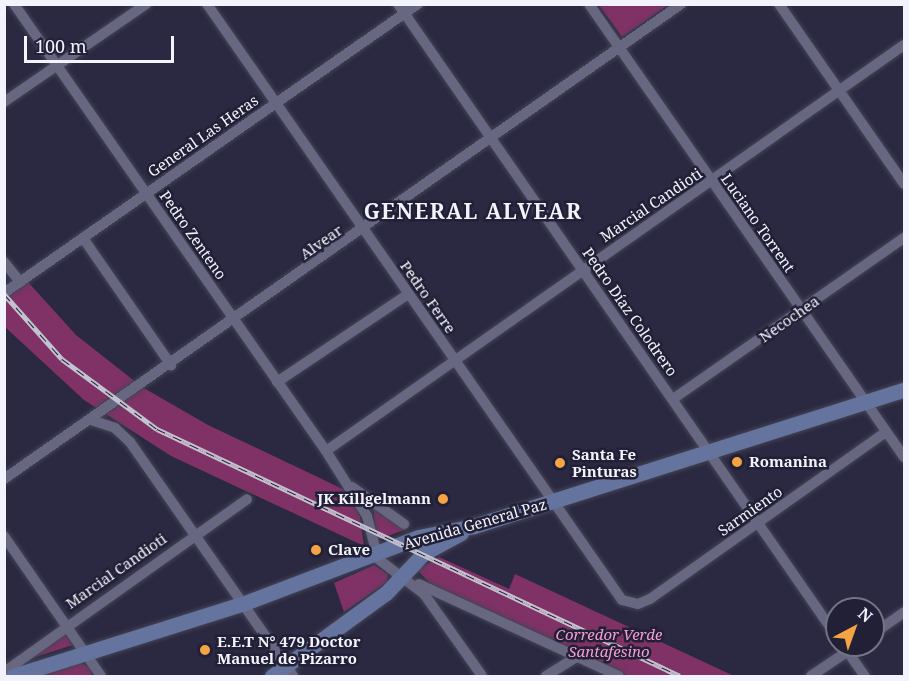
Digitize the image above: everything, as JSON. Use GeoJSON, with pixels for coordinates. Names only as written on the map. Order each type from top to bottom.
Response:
{"type":"FeatureCollection","features":[{"type":"Feature","properties":{"kind":"main road","name":"Avenida General Paz"},"geometry":{"type":"LineString","coordinates":[[13,676],[243,604],[418,537],[474,526],[904,390]]}},
{"type":"Feature","properties":{"kind":"main road"},"geometry":{"type":"LineString","coordinates":[[273,676],[290,672],[407,578],[424,553],[474,526]]}},
{"type":"Feature","properties":{"kind":"street","name":"Pedro Zenteno"},"geometry":{"type":"LineString","coordinates":[[14,4],[326,451],[367,516],[376,555]]}},
{"type":"Feature","properties":{"kind":"street"},"geometry":{"type":"LineString","coordinates":[[4,102],[146,4]]}},
{"type":"Feature","properties":{"kind":"street","name":"Pedro Ferre"},"geometry":{"type":"LineString","coordinates":[[207,4],[609,586],[627,603]]}},
{"type":"Feature","properties":{"kind":"street","name":"General Las Heras"},"geometry":{"type":"LineString","coordinates":[[4,293],[275,104],[401,9],[418,4]]}},
{"type":"Feature","properties":{"kind":"street","name":"Luciano Torrent"},"geometry":{"type":"LineString","coordinates":[[589,4],[904,457]]}},
{"type":"Feature","properties":{"kind":"street","name":"Alvear"},"geometry":{"type":"LineString","coordinates":[[4,479],[364,231],[490,137],[681,4]]}},
{"type":"Feature","properties":{"kind":"street"},"geometry":{"type":"LineString","coordinates":[[779,4],[904,184]]}},
{"type":"Feature","properties":{"kind":"street","name":"Pedro Díaz Colodrero"},"geometry":{"type":"LineString","coordinates":[[401,9],[825,620]]}},
{"type":"Feature","properties":{"kind":"street","name":"Marcial Candioti"},"geometry":{"type":"LineString","coordinates":[[326,451],[904,45]]}},
{"type":"Feature","properties":{"kind":"street"},"geometry":{"type":"LineString","coordinates":[[84,238],[171,365]]}},
{"type":"Feature","properties":{"kind":"street","name":"Necochea"},"geometry":{"type":"LineString","coordinates":[[673,399],[904,238]]}},
{"type":"Feature","properties":{"kind":"street"},"geometry":{"type":"LineString","coordinates":[[4,262],[20,282]]}},
{"type":"Feature","properties":{"kind":"street"},"geometry":{"type":"LineString","coordinates":[[277,382],[407,295]]}},
{"type":"Feature","properties":{"kind":"street"},"geometry":{"type":"LineString","coordinates":[[91,420],[115,428],[130,442],[290,672]]}},
{"type":"Feature","properties":{"kind":"street","name":"Sarmiento"},"geometry":{"type":"LineString","coordinates":[[627,603],[650,599],[886,432]]}},
{"type":"Feature","properties":{"kind":"street","name":"Pedro Zenteno"},"geometry":{"type":"LineString","coordinates":[[347,483],[404,524]]}},
{"type":"Feature","properties":{"kind":"street","name":"Marcial Candioti"},"geometry":{"type":"LineString","coordinates":[[4,672],[194,534],[248,499]]}},
{"type":"Feature","properties":{"kind":"street"},"geometry":{"type":"LineString","coordinates":[[4,536],[101,676]]}},
{"type":"Feature","properties":{"kind":"street"},"geometry":{"type":"LineString","coordinates":[[376,555],[407,578],[619,676]]}},
{"type":"Feature","properties":{"kind":"street"},"geometry":{"type":"LineString","coordinates":[[407,578],[482,676]]}},
{"type":"Feature","properties":{"kind":"street"},"geometry":{"type":"LineString","coordinates":[[885,625],[904,612]]}},
{"type":"Feature","properties":{"kind":"street"},"geometry":{"type":"LineString","coordinates":[[546,676],[576,657]]}},
{"type":"Feature","properties":{"kind":"street"},"geometry":{"type":"LineString","coordinates":[[811,676],[834,657]]}},
{"type":"Feature","properties":{"kind":"street"},"geometry":{"type":"LineString","coordinates":[[851,657],[865,676]]}},
{"type":"Feature","properties":{"kind":"green space"},"geometry":{"type":"Polygon","coordinates":[[[599,5],[668,5],[622,37],[599,5]]]}},
{"type":"Feature","properties":{"kind":"green space"},"geometry":{"type":"Polygon","coordinates":[[[28,282],[76,335],[142,387],[208,425],[347,491],[360,516],[364,546],[171,456],[84,400],[5,327],[4,298],[28,282]]]}},
{"type":"Feature","properties":{"kind":"green space"},"geometry":{"type":"Polygon","coordinates":[[[373,507],[407,529],[377,540],[373,507]]]}},
{"type":"Feature","properties":{"kind":"green space","name":"Corredor Verde Santafesino"},"geometry":{"type":"Polygon","coordinates":[[[439,557],[509,589],[515,574],[734,676],[628,676],[430,583],[417,570],[439,557]]]}},
{"type":"Feature","properties":{"kind":"green space"},"geometry":{"type":"Polygon","coordinates":[[[374,565],[388,574],[387,582],[344,612],[334,583],[374,565]]]}},
{"type":"Feature","properties":{"kind":"green space"},"geometry":{"type":"Polygon","coordinates":[[[65,634],[73,645],[26,660],[65,634]]]}},
{"type":"Feature","properties":{"kind":"green space"},"geometry":{"type":"Polygon","coordinates":[[[75,660],[91,668],[92,676],[22,676],[75,660]]]}},
{"type":"Feature","properties":{"kind":"railway"},"geometry":{"type":"LineString","coordinates":[[4,294],[62,359],[157,429],[680,676]]}},
{"type":"Feature","properties":{"kind":"place","name":"Romanina"},"geometry":{"type":"Point","coordinates":[737,462]}},
{"type":"Feature","properties":{"kind":"place","name":"Santa Fe Pinturas"},"geometry":{"type":"Point","coordinates":[560,463]}},
{"type":"Feature","properties":{"kind":"place","name":"JK Killgelmann"},"geometry":{"type":"Point","coordinates":[443,499]}},
{"type":"Feature","properties":{"kind":"place","name":"Clave"},"geometry":{"type":"Point","coordinates":[316,550]}},
{"type":"Feature","properties":{"kind":"place","name":"E.E.T N° 479 Doctor Manuel de Pizarro"},"geometry":{"type":"Point","coordinates":[205,650]}},
{"type":"Feature","properties":{"kind":"district","name":"GENERAL ALVEAR"},"geometry":{"type":"Point","coordinates":[473,211]}}]}
